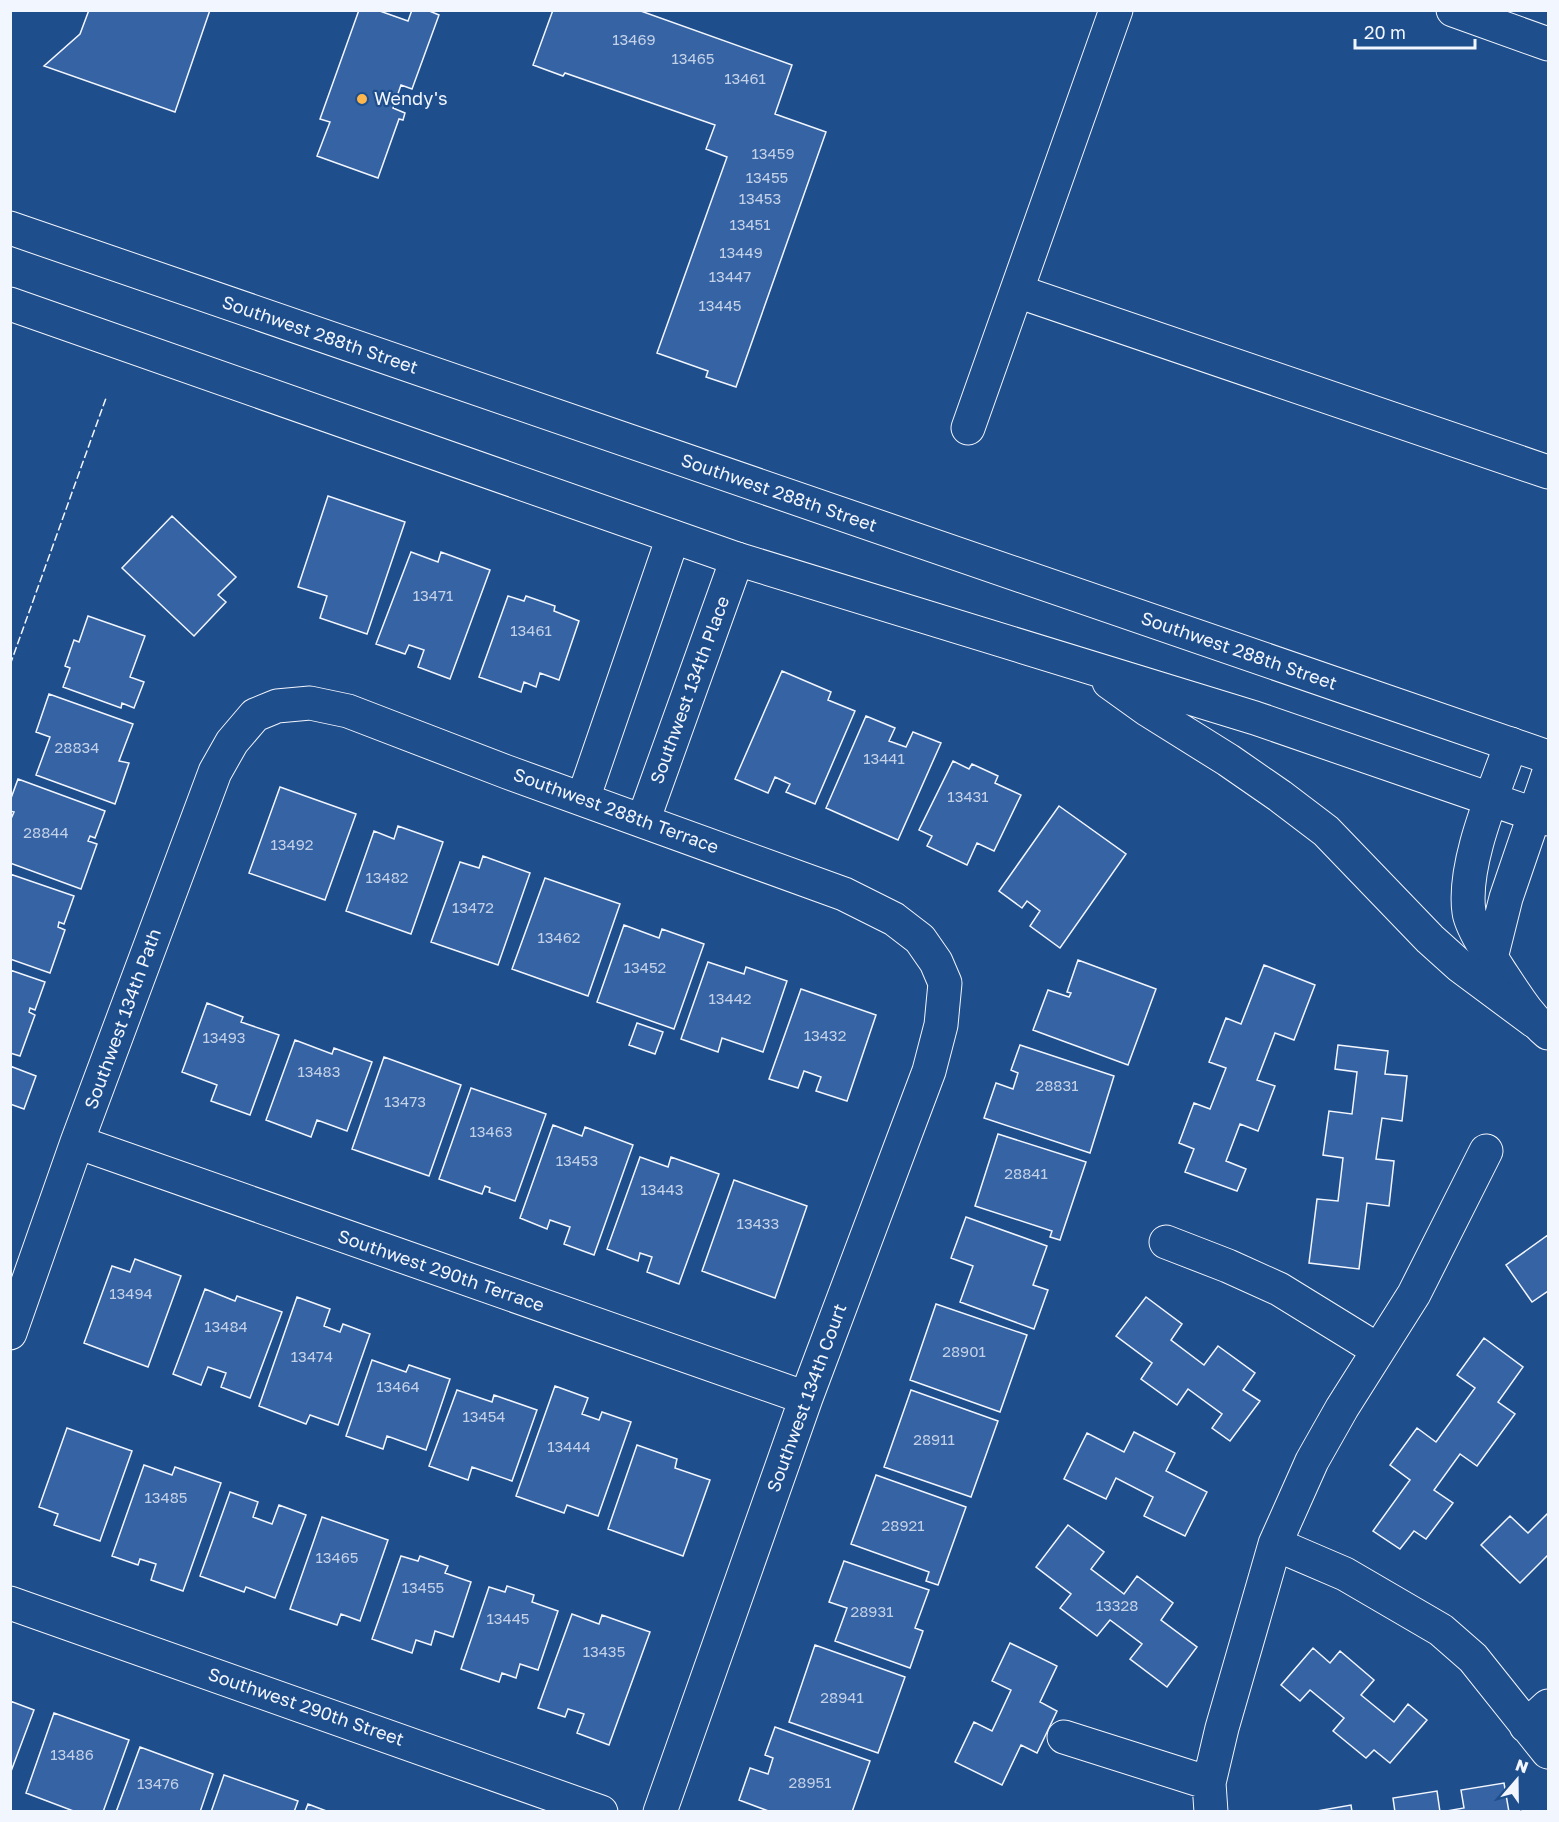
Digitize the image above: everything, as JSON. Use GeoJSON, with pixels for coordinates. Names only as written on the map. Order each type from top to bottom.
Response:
{"type":"FeatureCollection","features":[{"type":"Feature","properties":{"kind":"street"},"geometry":{"type":"LineString","coordinates":[[968,428],[1116,10]]}},
{"type":"Feature","properties":{"kind":"street"},"geometry":{"type":"LineString","coordinates":[[1453,10],[1548,44]]}},
{"type":"Feature","properties":{"kind":"street","name":"Southwest 288th Street"},"geometry":{"type":"LineString","coordinates":[[10,228],[1548,757]]}},
{"type":"Feature","properties":{"kind":"street"},"geometry":{"type":"LineString","coordinates":[[1017,291],[1548,472]]}},
{"type":"Feature","properties":{"kind":"street"},"geometry":{"type":"LineString","coordinates":[[10,304],[737,559],[1255,718],[1542,817]]}},
{"type":"Feature","properties":{"kind":"street"},"geometry":{"type":"LineString","coordinates":[[583,800],[673,537]]}},
{"type":"Feature","properties":{"kind":"street","name":"Southwest 134th Place"},"geometry":{"type":"LineString","coordinates":[[643,820],[737,559]]}},
{"type":"Feature","properties":{"kind":"street"},"geometry":{"type":"LineString","coordinates":[[1083,664],[1148,710],[1228,760],[1326,831],[1430,939],[1460,966],[1541,1027]]}},
{"type":"Feature","properties":{"kind":"street","name":"Southwest 288th Terrace"},"geometry":{"type":"LineString","coordinates":[[255,715],[277,706],[310,703],[348,711],[583,800],[844,894],[894,919],[920,939],[936,962],[945,983]]}},
{"type":"Feature","properties":{"kind":"street","name":"Southwest 134th Path"},"geometry":{"type":"LineString","coordinates":[[10,1334],[77,1142],[215,772],[232,742],[255,715]]}},
{"type":"Feature","properties":{"kind":"street"},"geometry":{"type":"LineString","coordinates":[[1511,744],[1474,858],[1468,892],[1469,914],[1491,958],[1541,1027]]}},
{"type":"Feature","properties":{"kind":"street"},"geometry":{"type":"LineString","coordinates":[[1491,958],[1506,898],[1542,817],[1548,775]]}},
{"type":"Feature","properties":{"kind":"street","name":"Southwest 134th Court"},"geometry":{"type":"LineString","coordinates":[[660,1812],[806,1398],[929,1071],[941,1025],[945,983]]}},
{"type":"Feature","properties":{"kind":"street","name":"Southwest 290th Terrace"},"geometry":{"type":"LineString","coordinates":[[77,1142],[806,1398]]}},
{"type":"Feature","properties":{"kind":"street"},"geometry":{"type":"LineString","coordinates":[[1064,1737],[1210,1797],[1222,1728],[1275,1544],[1312,1461],[1342,1408],[1414,1294],[1486,1151]]}},
{"type":"Feature","properties":{"kind":"street"},"geometry":{"type":"LineString","coordinates":[[1166,1242],[1279,1289],[1378,1350]]}},
{"type":"Feature","properties":{"kind":"street"},"geometry":{"type":"LineString","coordinates":[[1275,1544],[1345,1574],[1441,1630],[1537,1716],[1548,1752]]}},
{"type":"Feature","properties":{"kind":"street","name":"Southwest 290th Street"},"geometry":{"type":"LineString","coordinates":[[10,1603],[602,1812]]}},
{"type":"Feature","properties":{"kind":"building"},"geometry":{"type":"Polygon","coordinates":[[[89,10],[210,10],[175,112],[44,66],[80,34],[89,10]]]}},
{"type":"Feature","properties":{"kind":"building","name":"Wendy's"},"geometry":{"type":"Polygon","coordinates":[[[359,10],[377,10],[408,21],[412,10],[427,10],[439,15],[412,89],[401,85],[393,108],[405,113],[403,120],[399,119],[378,178],[317,156],[330,122],[320,119],[359,10]]]}},
{"type":"Feature","properties":{"kind":"building"},"geometry":{"type":"Polygon","coordinates":[[[553,10],[638,10],[792,65],[775,114],[826,132],[736,387],[706,377],[708,371],[657,353],[727,157],[706,149],[715,125],[565,73],[563,76],[533,65],[553,10]]]}},
{"type":"Feature","properties":{"kind":"building"},"geometry":{"type":"Polygon","coordinates":[[[328,496],[405,522],[367,634],[320,618],[327,596],[298,587],[328,496]]]}},
{"type":"Feature","properties":{"kind":"building"},"geometry":{"type":"Polygon","coordinates":[[[172,516],[236,577],[218,595],[226,602],[194,636],[122,568],[172,516]]]}},
{"type":"Feature","properties":{"kind":"building"},"geometry":{"type":"Polygon","coordinates":[[[411,552],[438,562],[441,552],[490,570],[450,679],[418,667],[424,650],[409,645],[405,654],[376,644],[411,552]]]}},
{"type":"Feature","properties":{"kind":"building"},"geometry":{"type":"Polygon","coordinates":[[[508,596],[524,601],[526,596],[555,606],[554,611],[579,621],[559,680],[540,673],[536,687],[524,682],[521,692],[479,677],[508,596]]]}},
{"type":"Feature","properties":{"kind":"building"},"geometry":{"type":"Polygon","coordinates":[[[88,616],[145,636],[130,677],[144,682],[134,708],[122,703],[121,708],[63,687],[70,668],[65,666],[74,640],[79,642],[88,616]]]}},
{"type":"Feature","properties":{"kind":"building"},"geometry":{"type":"Polygon","coordinates":[[[782,671],[831,692],[828,700],[855,711],[815,804],[786,792],[790,784],[775,777],[768,793],[735,779],[782,671]]]}},
{"type":"Feature","properties":{"kind":"building"},"geometry":{"type":"Polygon","coordinates":[[[49,694],[133,724],[119,761],[129,763],[115,804],[36,775],[50,737],[36,732],[49,694]]]}},
{"type":"Feature","properties":{"kind":"building"},"geometry":{"type":"Polygon","coordinates":[[[866,716],[895,728],[889,741],[906,747],[913,732],[941,743],[898,840],[826,808],[866,716]]]}},
{"type":"Feature","properties":{"kind":"building"},"geometry":{"type":"Polygon","coordinates":[[[953,761],[969,769],[972,764],[998,776],[995,783],[1021,795],[994,851],[977,843],[967,865],[927,846],[932,836],[919,830],[953,761]]]}},
{"type":"Feature","properties":{"kind":"building"},"geometry":{"type":"Polygon","coordinates":[[[18,779],[105,811],[95,838],[90,836],[88,841],[97,844],[81,889],[10,863],[10,821],[14,812],[10,811],[10,801],[18,779]]]}},
{"type":"Feature","properties":{"kind":"building"},"geometry":{"type":"Polygon","coordinates":[[[280,787],[356,814],[325,900],[249,873],[280,787]]]}},
{"type":"Feature","properties":{"kind":"building"},"geometry":{"type":"Polygon","coordinates":[[[1059,806],[1126,854],[1060,948],[1030,926],[1040,911],[1027,901],[1022,908],[999,891],[1059,806]]]}},
{"type":"Feature","properties":{"kind":"building"},"geometry":{"type":"Polygon","coordinates":[[[398,826],[443,842],[411,934],[346,911],[374,831],[394,839],[398,826]]]}},
{"type":"Feature","properties":{"kind":"building"},"geometry":{"type":"Polygon","coordinates":[[[483,856],[530,873],[498,965],[431,942],[460,862],[479,868],[483,856]]]}},
{"type":"Feature","properties":{"kind":"building"},"geometry":{"type":"Polygon","coordinates":[[[10,874],[74,896],[64,924],[59,922],[58,927],[65,930],[50,973],[10,959],[10,874]]]}},
{"type":"Feature","properties":{"kind":"building"},"geometry":{"type":"Polygon","coordinates":[[[545,878],[620,904],[588,996],[512,969],[545,878]]]}},
{"type":"Feature","properties":{"kind":"building"},"geometry":{"type":"Polygon","coordinates":[[[624,925],[659,938],[662,929],[704,944],[674,1029],[597,1002],[624,925]]]}},
{"type":"Feature","properties":{"kind":"building"},"geometry":{"type":"Polygon","coordinates":[[[1078,960],[1156,989],[1128,1065],[1033,1030],[1048,990],[1069,997],[1071,993],[1067,992],[1078,960]]]}},
{"type":"Feature","properties":{"kind":"building"},"geometry":{"type":"Polygon","coordinates":[[[708,962],[744,974],[746,967],[787,981],[763,1052],[722,1038],[718,1052],[681,1039],[708,962]]]}},
{"type":"Feature","properties":{"kind":"building"},"geometry":{"type":"Polygon","coordinates":[[[1264,965],[1315,985],[1294,1040],[1275,1033],[1257,1080],[1275,1086],[1258,1131],[1240,1124],[1226,1161],[1246,1169],[1237,1191],[1185,1172],[1194,1149],[1179,1143],[1194,1103],[1210,1109],[1226,1068],[1209,1062],[1226,1018],[1241,1024],[1264,965]]]}},
{"type":"Feature","properties":{"kind":"building"},"geometry":{"type":"Polygon","coordinates":[[[10,970],[45,982],[35,1010],[30,1008],[29,1012],[35,1015],[20,1056],[10,1053],[10,970]]]}},
{"type":"Feature","properties":{"kind":"building"},"geometry":{"type":"Polygon","coordinates":[[[801,989],[876,1015],[847,1101],[816,1091],[821,1077],[804,1071],[798,1088],[769,1079],[801,989]]]}},
{"type":"Feature","properties":{"kind":"building"},"geometry":{"type":"Polygon","coordinates":[[[207,1003],[243,1017],[241,1022],[279,1035],[250,1115],[211,1101],[217,1085],[182,1072],[207,1003]]]}},
{"type":"Feature","properties":{"kind":"building"},"geometry":{"type":"Polygon","coordinates":[[[637,1023],[663,1032],[655,1054],[629,1045],[637,1023]]]}},
{"type":"Feature","properties":{"kind":"building"},"geometry":{"type":"Polygon","coordinates":[[[295,1040],[332,1054],[334,1048],[372,1062],[347,1131],[317,1120],[311,1137],[266,1120],[295,1040]]]}},
{"type":"Feature","properties":{"kind":"building"},"geometry":{"type":"Polygon","coordinates":[[[1020,1045],[1114,1076],[1090,1153],[984,1118],[996,1083],[1013,1089],[1018,1073],[1011,1070],[1020,1045]]]}},
{"type":"Feature","properties":{"kind":"building"},"geometry":{"type":"Polygon","coordinates":[[[1338,1045],[1388,1051],[1385,1074],[1407,1076],[1402,1121],[1382,1118],[1376,1159],[1394,1161],[1389,1206],[1367,1203],[1359,1269],[1309,1263],[1317,1199],[1338,1201],[1343,1158],[1323,1155],[1329,1111],[1352,1114],[1357,1072],[1335,1069],[1338,1045]]]}},
{"type":"Feature","properties":{"kind":"building"},"geometry":{"type":"Polygon","coordinates":[[[384,1057],[461,1085],[429,1176],[352,1149],[384,1057]]]}},
{"type":"Feature","properties":{"kind":"building"},"geometry":{"type":"Polygon","coordinates":[[[10,1066],[36,1076],[24,1109],[10,1104],[10,1066]]]}},
{"type":"Feature","properties":{"kind":"building"},"geometry":{"type":"Polygon","coordinates":[[[471,1088],[546,1114],[515,1201],[489,1192],[490,1188],[485,1186],[482,1194],[439,1179],[471,1088]]]}},
{"type":"Feature","properties":{"kind":"building"},"geometry":{"type":"Polygon","coordinates":[[[553,1125],[582,1136],[585,1127],[633,1145],[594,1255],[564,1244],[570,1227],[550,1220],[547,1229],[520,1218],[553,1125]]]}},
{"type":"Feature","properties":{"kind":"building"},"geometry":{"type":"Polygon","coordinates":[[[998,1134],[1086,1162],[1060,1240],[1050,1237],[1052,1231],[975,1206],[998,1134]]]}},
{"type":"Feature","properties":{"kind":"building"},"geometry":{"type":"Polygon","coordinates":[[[640,1157],[668,1167],[671,1157],[719,1174],[679,1284],[647,1272],[652,1257],[640,1253],[638,1261],[607,1249],[640,1157]]]}},
{"type":"Feature","properties":{"kind":"building"},"geometry":{"type":"Polygon","coordinates":[[[734,1180],[807,1206],[775,1298],[702,1271],[734,1180]]]}},
{"type":"Feature","properties":{"kind":"building"},"geometry":{"type":"Polygon","coordinates":[[[966,1217],[1047,1246],[1033,1285],[1048,1290],[1034,1329],[960,1302],[973,1266],[951,1258],[966,1217]]]}},
{"type":"Feature","properties":{"kind":"building"},"geometry":{"type":"Polygon","coordinates":[[[1548,1235],[1548,1291],[1532,1302],[1506,1265],[1548,1235]]]}},
{"type":"Feature","properties":{"kind":"building"},"geometry":{"type":"Polygon","coordinates":[[[135,1259],[181,1276],[148,1367],[84,1343],[112,1266],[130,1272],[135,1259]]]}},
{"type":"Feature","properties":{"kind":"building"},"geometry":{"type":"Polygon","coordinates":[[[205,1289],[235,1301],[237,1296],[282,1312],[250,1398],[221,1387],[226,1373],[208,1367],[201,1385],[173,1374],[205,1289]]]}},
{"type":"Feature","properties":{"kind":"building"},"geometry":{"type":"Polygon","coordinates":[[[297,1297],[330,1309],[324,1326],[340,1332],[343,1324],[370,1334],[338,1425],[310,1415],[306,1424],[259,1406],[297,1297]]]}},
{"type":"Feature","properties":{"kind":"building"},"geometry":{"type":"Polygon","coordinates":[[[1146,1297],[1182,1324],[1171,1340],[1204,1365],[1218,1346],[1255,1373],[1243,1390],[1260,1401],[1230,1441],[1212,1428],[1222,1414],[1188,1389],[1177,1405],[1141,1379],[1152,1363],[1116,1336],[1146,1297]]]}},
{"type":"Feature","properties":{"kind":"building"},"geometry":{"type":"Polygon","coordinates":[[[936,1304],[1027,1335],[1000,1412],[910,1380],[936,1304]]]}},
{"type":"Feature","properties":{"kind":"building"},"geometry":{"type":"Polygon","coordinates":[[[1484,1338],[1523,1367],[1498,1402],[1515,1414],[1477,1466],[1460,1454],[1434,1490],[1453,1503],[1426,1539],[1414,1531],[1400,1549],[1373,1531],[1410,1480],[1390,1465],[1417,1428],[1436,1442],[1475,1388],[1457,1375],[1484,1338]]]}},
{"type":"Feature","properties":{"kind":"building"},"geometry":{"type":"Polygon","coordinates":[[[372,1360],[406,1372],[409,1365],[450,1379],[426,1450],[387,1436],[383,1449],[346,1436],[372,1360]]]}},
{"type":"Feature","properties":{"kind":"building"},"geometry":{"type":"Polygon","coordinates":[[[555,1386],[588,1398],[582,1414],[599,1420],[602,1412],[631,1422],[598,1516],[567,1505],[564,1513],[516,1496],[555,1386]]]}},
{"type":"Feature","properties":{"kind":"building"},"geometry":{"type":"Polygon","coordinates":[[[457,1390],[492,1402],[494,1395],[537,1410],[512,1481],[472,1467],[468,1480],[429,1466],[457,1390]]]}},
{"type":"Feature","properties":{"kind":"building"},"geometry":{"type":"Polygon","coordinates":[[[911,1390],[998,1421],[971,1497],[884,1467],[911,1390]]]}},
{"type":"Feature","properties":{"kind":"building"},"geometry":{"type":"Polygon","coordinates":[[[67,1428],[132,1451],[100,1541],[54,1525],[58,1514],[39,1507],[67,1428]]]}},
{"type":"Feature","properties":{"kind":"building"},"geometry":{"type":"Polygon","coordinates":[[[1134,1432],[1175,1453],[1166,1471],[1207,1492],[1185,1536],[1144,1516],[1153,1497],[1116,1478],[1106,1499],[1064,1479],[1087,1433],[1124,1452],[1134,1432]]]}},
{"type":"Feature","properties":{"kind":"building"},"geometry":{"type":"Polygon","coordinates":[[[637,1445],[677,1459],[675,1468],[710,1480],[683,1556],[608,1529],[637,1445]]]}},
{"type":"Feature","properties":{"kind":"building"},"geometry":{"type":"Polygon","coordinates":[[[144,1465],[172,1475],[175,1467],[221,1483],[183,1591],[151,1580],[156,1564],[140,1559],[138,1565],[112,1556],[144,1465]]]}},
{"type":"Feature","properties":{"kind":"building"},"geometry":{"type":"Polygon","coordinates":[[[876,1475],[966,1507],[938,1585],[926,1581],[929,1572],[851,1544],[876,1475]]]}},
{"type":"Feature","properties":{"kind":"building"},"geometry":{"type":"Polygon","coordinates":[[[230,1492],[258,1502],[253,1517],[272,1524],[279,1505],[306,1515],[275,1598],[246,1587],[244,1592],[200,1576],[230,1492]]]}},
{"type":"Feature","properties":{"kind":"building"},"geometry":{"type":"Polygon","coordinates":[[[1548,1513],[1548,1555],[1520,1583],[1481,1545],[1510,1516],[1528,1533],[1548,1513]]]}},
{"type":"Feature","properties":{"kind":"building"},"geometry":{"type":"Polygon","coordinates":[[[322,1517],[388,1540],[360,1621],[341,1614],[337,1625],[290,1609],[322,1517]]]}},
{"type":"Feature","properties":{"kind":"building"},"geometry":{"type":"Polygon","coordinates":[[[1068,1525],[1104,1552],[1091,1569],[1124,1594],[1137,1576],[1173,1603],[1161,1620],[1197,1647],[1167,1687],[1130,1659],[1142,1644],[1110,1620],[1097,1636],[1060,1608],[1071,1594],[1036,1567],[1068,1525]]]}},
{"type":"Feature","properties":{"kind":"building"},"geometry":{"type":"Polygon","coordinates":[[[401,1556],[418,1561],[420,1556],[448,1566],[445,1573],[471,1582],[453,1637],[435,1631],[431,1645],[416,1640],[412,1653],[372,1639],[401,1556]]]}},
{"type":"Feature","properties":{"kind":"building"},"geometry":{"type":"Polygon","coordinates":[[[844,1561],[929,1590],[915,1628],[923,1631],[910,1668],[835,1641],[847,1608],[829,1602],[844,1561]]]}},
{"type":"Feature","properties":{"kind":"building"},"geometry":{"type":"Polygon","coordinates":[[[507,1586],[534,1595],[532,1602],[558,1611],[538,1670],[520,1664],[516,1678],[502,1673],[499,1682],[461,1669],[489,1587],[505,1592],[507,1586]]]}},
{"type":"Feature","properties":{"kind":"building"},"geometry":{"type":"Polygon","coordinates":[[[572,1614],[599,1624],[602,1615],[650,1632],[609,1745],[577,1733],[584,1714],[568,1709],[565,1717],[538,1708],[572,1614]]]}},
{"type":"Feature","properties":{"kind":"building"},"geometry":{"type":"Polygon","coordinates":[[[1010,1643],[1057,1666],[1040,1702],[1057,1711],[1037,1753],[1021,1745],[1002,1785],[955,1762],[974,1722],[992,1731],[1011,1690],[992,1681],[1010,1643]]]}},
{"type":"Feature","properties":{"kind":"building"},"geometry":{"type":"Polygon","coordinates":[[[815,1645],[905,1677],[878,1753],[789,1722],[815,1645]]]}},
{"type":"Feature","properties":{"kind":"building"},"geometry":{"type":"Polygon","coordinates":[[[1313,1648],[1330,1663],[1340,1651],[1374,1680],[1361,1695],[1394,1722],[1408,1704],[1427,1720],[1390,1763],[1374,1750],[1366,1758],[1333,1731],[1344,1718],[1310,1690],[1300,1701],[1281,1685],[1313,1648]]]}},
{"type":"Feature","properties":{"kind":"building"},"geometry":{"type":"Polygon","coordinates":[[[10,1701],[34,1710],[10,1774],[10,1701]]]}},
{"type":"Feature","properties":{"kind":"building"},"geometry":{"type":"Polygon","coordinates":[[[54,1713],[129,1740],[103,1812],[76,1812],[26,1793],[54,1713]]]}},
{"type":"Feature","properties":{"kind":"building"},"geometry":{"type":"Polygon","coordinates":[[[775,1727],[870,1761],[852,1812],[771,1812],[739,1800],[750,1768],[768,1774],[773,1758],[765,1755],[775,1727]]]}},
{"type":"Feature","properties":{"kind":"building"},"geometry":{"type":"Polygon","coordinates":[[[140,1747],[213,1774],[200,1812],[116,1812],[140,1747]]]}},
{"type":"Feature","properties":{"kind":"building"},"geometry":{"type":"Polygon","coordinates":[[[224,1775],[298,1801],[294,1812],[211,1812],[224,1775]]]}},
{"type":"Feature","properties":{"kind":"building"},"geometry":{"type":"Polygon","coordinates":[[[1504,1783],[1509,1812],[1441,1812],[1464,1808],[1461,1790],[1504,1783]]]}},
{"type":"Feature","properties":{"kind":"building"},"geometry":{"type":"Polygon","coordinates":[[[1437,1791],[1440,1812],[1395,1812],[1393,1798],[1437,1791]]]}},
{"type":"Feature","properties":{"kind":"building"},"geometry":{"type":"Polygon","coordinates":[[[308,1804],[329,1812],[305,1812],[308,1804]]]}},
{"type":"Feature","properties":{"kind":"building"},"geometry":{"type":"Polygon","coordinates":[[[1351,1805],[1352,1812],[1311,1812],[1351,1805]]]}},
{"type":"Feature","properties":{"kind":"fence"},"geometry":{"type":"LineString","coordinates":[[10,665],[106,398]]}},
{"type":"Feature","properties":{"kind":"place","name":"Wendy's"},"geometry":{"type":"Point","coordinates":[362,99]}}]}
